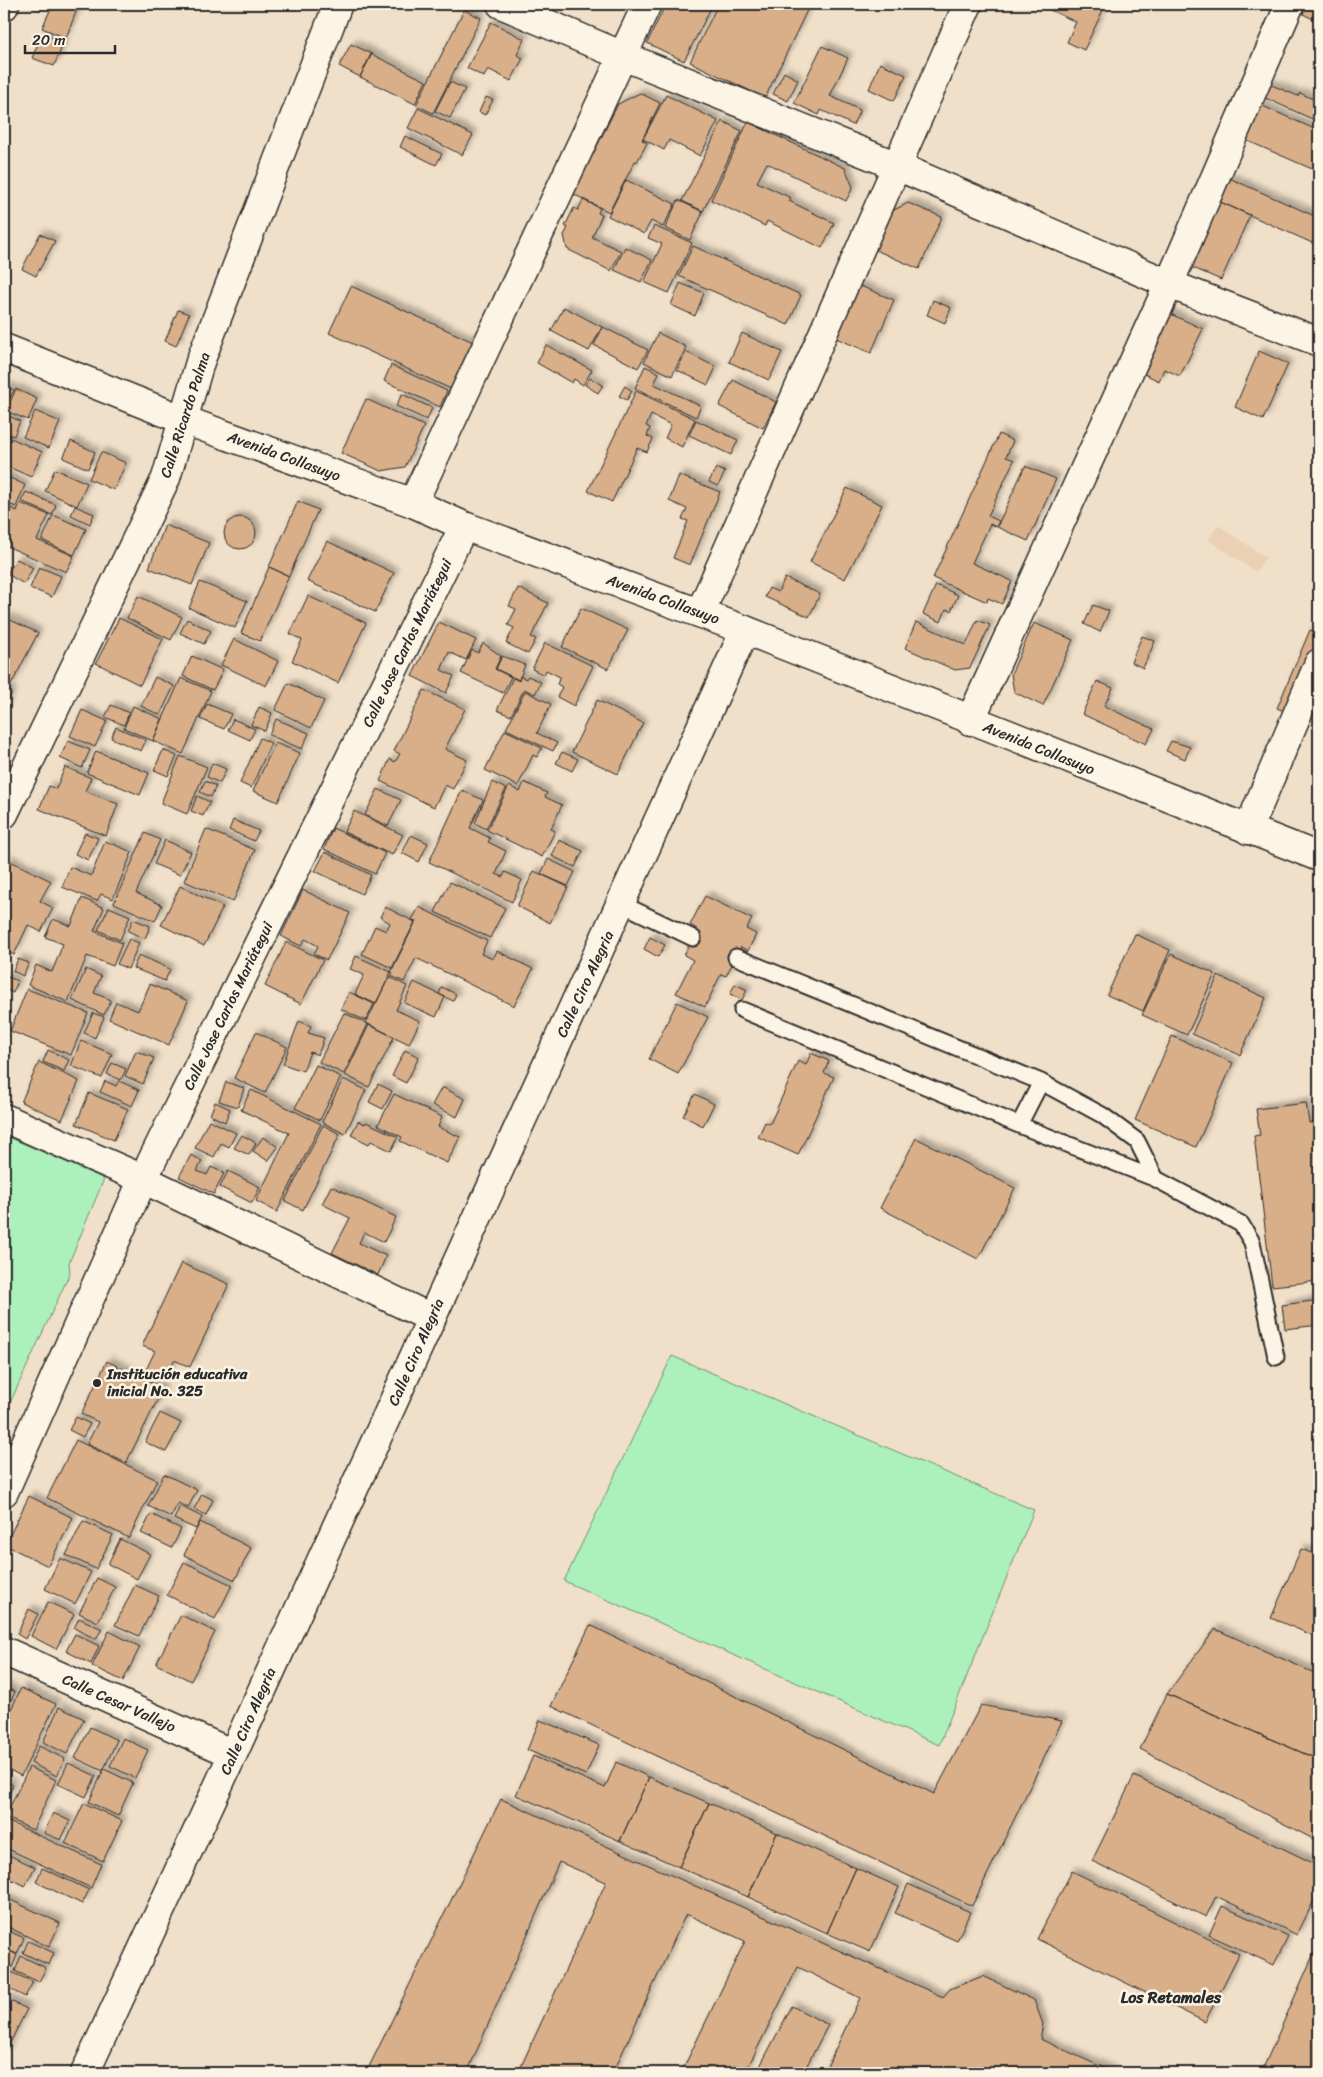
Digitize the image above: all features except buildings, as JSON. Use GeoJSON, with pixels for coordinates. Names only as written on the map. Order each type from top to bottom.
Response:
{"type":"FeatureCollection","features":[{"type":"Feature","properties":{"kind":"street","name":"Calle Ricardo Palma"},"geometry":{"type":"LineString","coordinates":[[4,814],[166,478],[200,362],[338,4]]}},
{"type":"Feature","properties":{"kind":"street"},"geometry":{"type":"LineString","coordinates":[[501,4],[623,56],[897,166],[1169,284],[1319,342]]}},
{"type":"Feature","properties":{"kind":"street"},"geometry":{"type":"LineString","coordinates":[[413,503],[647,4]]}},
{"type":"Feature","properties":{"kind":"street"},"geometry":{"type":"LineString","coordinates":[[700,613],[968,4]]}},
{"type":"Feature","properties":{"kind":"street"},"geometry":{"type":"LineString","coordinates":[[970,721],[1169,284],[1290,4]]}},
{"type":"Feature","properties":{"kind":"street","name":"Avenida Collasuyo"},"geometry":{"type":"LineString","coordinates":[[4,348],[184,420],[413,503],[464,526],[745,630],[970,721],[1319,857]]}},
{"type":"Feature","properties":{"kind":"street","name":"Calle Jose Carlos Mariátegui"},"geometry":{"type":"LineString","coordinates":[[4,1492],[143,1179],[464,526]]}},
{"type":"Feature","properties":{"kind":"street","name":"Calle Ciro Alegria"},"geometry":{"type":"LineString","coordinates":[[85,2073],[622,904],[745,630]]}},
{"type":"Feature","properties":{"kind":"street"},"geometry":{"type":"LineString","coordinates":[[1248,830],[1319,663]]}},
{"type":"Feature","properties":{"kind":"street"},"geometry":{"type":"LineString","coordinates":[[4,1118],[143,1179],[431,1318]]}},
{"type":"Feature","properties":{"kind":"street","name":"Calle Cesar Vallejo"},"geometry":{"type":"LineString","coordinates":[[4,1651],[233,1754]]}},
{"type":"Feature","properties":{"kind":"lane"},"geometry":{"type":"LineString","coordinates":[[622,904],[692,938]]}},
{"type":"Feature","properties":{"kind":"lane"},"geometry":{"type":"LineString","coordinates":[[736,957],[1041,1082],[1102,1115],[1137,1141],[1156,1179]]}},
{"type":"Feature","properties":{"kind":"lane"},"geometry":{"type":"LineString","coordinates":[[742,1010],[1019,1125],[1156,1179],[1241,1224],[1252,1242],[1276,1357]]}},
{"type":"Feature","properties":{"kind":"lane"},"geometry":{"type":"LineString","coordinates":[[1019,1125],[1041,1082]]}},
{"type":"Feature","properties":{"kind":"shaded area"},"geometry":{"type":"Polygon","coordinates":[[[1218,525],[1266,557],[1256,572],[1208,540],[1218,525]]]}},
{"type":"Feature","properties":{"kind":"green space"},"geometry":{"type":"Polygon","coordinates":[[[4,1135],[104,1179],[69,1263],[70,1273],[4,1416],[4,1135]]]}},
{"type":"Feature","properties":{"kind":"green space"},"geometry":{"type":"Polygon","coordinates":[[[672,1356],[1034,1510],[939,1745],[564,1581],[672,1356]]]}},
{"type":"Feature","properties":{"kind":"place","name":"Institución educativa inicial No. 325"},"geometry":{"type":"Point","coordinates":[97,1383]}},
{"type":"Feature","properties":{"kind":"district","name":"Los Retamales"},"geometry":{"type":"Point","coordinates":[1171,1997]}}]}
